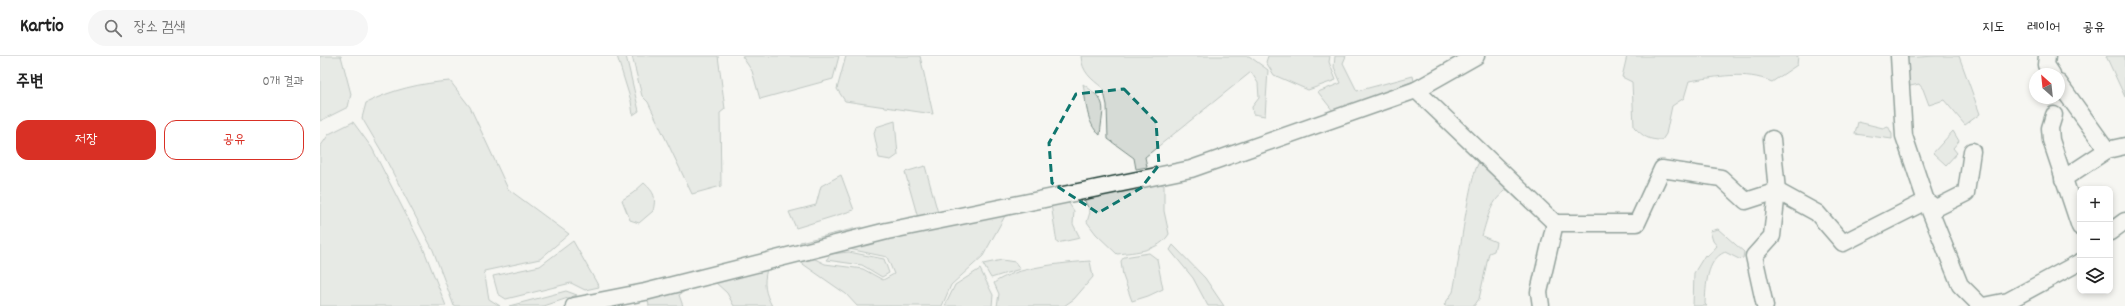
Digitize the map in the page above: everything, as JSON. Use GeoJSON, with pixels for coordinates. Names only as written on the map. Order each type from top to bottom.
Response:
{"type":"FeatureCollection","features":[{"type":"Feature","properties":{"kind":"street"},"geometry":{"type":"LineString","coordinates":[[574,306],[645,292],[887,231],[1191,169],[1416,90],[1476,56]]}},
{"type":"Feature","properties":{"kind":"street"},"geometry":{"type":"LineString","coordinates":[[1899,56],[1904,136],[1926,201],[1960,285],[1982,306],[2008,301],[2077,264]]}},
{"type":"Feature","properties":{"kind":"street"},"geometry":{"type":"LineString","coordinates":[[2047,56],[2046,66],[2048,68]]}},
{"type":"Feature","properties":{"kind":"street"},"geometry":{"type":"LineString","coordinates":[[1416,90],[1555,223],[1637,223],[1662,169],[1721,178],[1746,200],[1777,190],[1817,213],[1843,243],[1926,201]]}},
{"type":"Feature","properties":{"kind":"street"},"geometry":{"type":"LineString","coordinates":[[2065,91],[2107,150]]}},
{"type":"Feature","properties":{"kind":"street"},"geometry":{"type":"LineString","coordinates":[[2054,115],[2050,128],[2051,140],[2078,222]]}},
{"type":"Feature","properties":{"kind":"street"},"geometry":{"type":"LineString","coordinates":[[1765,306],[1754,256],[1772,236],[1777,190],[1772,139]]}},
{"type":"Feature","properties":{"kind":"street"},"geometry":{"type":"LineString","coordinates":[[2063,179],[2107,150],[2125,146]]}},
{"type":"Feature","properties":{"kind":"street"},"geometry":{"type":"LineString","coordinates":[[1926,201],[1936,208],[1966,193],[1972,151]]}},
{"type":"Feature","properties":{"kind":"street"},"geometry":{"type":"LineString","coordinates":[[2113,230],[2125,221]]}},
{"type":"Feature","properties":{"kind":"street"},"geometry":{"type":"LineString","coordinates":[[1541,306],[1539,292],[1555,223]]}},
{"type":"Feature","properties":{"kind":"highlighted area"},"geometry":{"type":"Polygon","coordinates":[[[1124,89],[1156,122],[1159,165],[1141,188],[1098,213],[1052,183],[1049,143],[1076,94],[1124,89]]]}},
{"type":"Feature","properties":{"kind":"shaded area"},"geometry":{"type":"Polygon","coordinates":[[[320,56],[341,56],[351,94],[348,107],[320,121],[320,56]]]}},
{"type":"Feature","properties":{"kind":"shaded area"},"geometry":{"type":"Polygon","coordinates":[[[617,56],[626,56],[639,111],[633,115],[631,101],[617,56]]]}},
{"type":"Feature","properties":{"kind":"shaded area"},"geometry":{"type":"Polygon","coordinates":[[[632,56],[718,56],[725,109],[720,113],[721,186],[692,194],[648,102],[642,96],[632,56]]]}},
{"type":"Feature","properties":{"kind":"shaded area"},"geometry":{"type":"Polygon","coordinates":[[[742,56],[839,56],[833,79],[760,99],[752,71],[742,56]]]}},
{"type":"Feature","properties":{"kind":"shaded area"},"geometry":{"type":"Polygon","coordinates":[[[846,56],[920,56],[933,114],[845,101],[837,89],[846,56]]]}},
{"type":"Feature","properties":{"kind":"shaded area"},"geometry":{"type":"Polygon","coordinates":[[[1081,56],[1249,56],[1268,70],[1265,116],[1253,114],[1252,107],[1259,98],[1258,83],[1251,72],[1145,157],[1147,167],[1136,169],[1134,158],[1108,139],[1107,105],[1103,88],[1085,71],[1081,56]]]}},
{"type":"Feature","properties":{"kind":"shaded area"},"geometry":{"type":"Polygon","coordinates":[[[1268,56],[1330,56],[1329,62],[1336,80],[1308,90],[1274,75],[1266,62],[1268,56]]]}},
{"type":"Feature","properties":{"kind":"shaded area"},"geometry":{"type":"Polygon","coordinates":[[[1335,56],[1346,56],[1343,63],[1357,91],[1413,76],[1414,81],[1333,111],[1318,92],[1341,83],[1334,67],[1335,56]]]}},
{"type":"Feature","properties":{"kind":"shaded area"},"geometry":{"type":"Polygon","coordinates":[[[1627,56],[1798,56],[1797,65],[1772,82],[1762,78],[1741,75],[1720,76],[1689,81],[1684,98],[1672,106],[1666,134],[1662,140],[1646,137],[1634,127],[1632,82],[1622,77],[1627,56]]]}},
{"type":"Feature","properties":{"kind":"shaded area"},"geometry":{"type":"Polygon","coordinates":[[[1959,56],[1980,114],[1965,125],[1944,100],[1929,105],[1923,89],[1919,84],[1906,87],[1904,58],[1959,56]]]}},
{"type":"Feature","properties":{"kind":"shaded area"},"geometry":{"type":"Polygon","coordinates":[[[2106,56],[2125,56],[2125,97],[2106,56]]]}},
{"type":"Feature","properties":{"kind":"shaded area"},"geometry":{"type":"Polygon","coordinates":[[[450,81],[470,107],[508,189],[569,234],[540,259],[484,271],[489,299],[500,306],[454,306],[433,250],[382,152],[362,118],[366,103],[376,98],[406,88],[428,83],[450,81]]]}},
{"type":"Feature","properties":{"kind":"shaded area"},"geometry":{"type":"Polygon","coordinates":[[[1083,84],[1101,101],[1103,111],[1100,135],[1095,130],[1089,118],[1083,84]]]}},
{"type":"Feature","properties":{"kind":"shaded area"},"geometry":{"type":"Polygon","coordinates":[[[895,121],[898,155],[891,160],[879,158],[874,133],[876,127],[895,121]]]}},
{"type":"Feature","properties":{"kind":"shaded area"},"geometry":{"type":"Polygon","coordinates":[[[353,122],[372,148],[424,250],[446,306],[320,306],[320,147],[329,134],[353,122]]]}},
{"type":"Feature","properties":{"kind":"shaded area"},"geometry":{"type":"Polygon","coordinates":[[[1858,122],[1883,128],[1888,126],[1892,134],[1892,139],[1855,134],[1858,122]]]}},
{"type":"Feature","properties":{"kind":"shaded area"},"geometry":{"type":"Polygon","coordinates":[[[1953,131],[1959,141],[1953,148],[1957,153],[1946,165],[1933,153],[1953,131]]]}},
{"type":"Feature","properties":{"kind":"shaded area"},"geometry":{"type":"Polygon","coordinates":[[[1480,161],[1508,189],[1502,193],[1494,203],[1488,215],[1482,236],[1496,242],[1494,251],[1489,253],[1479,299],[1474,306],[1445,306],[1444,305],[1453,292],[1468,201],[1476,169],[1480,161]]]}},
{"type":"Feature","properties":{"kind":"shaded area"},"geometry":{"type":"Polygon","coordinates":[[[925,166],[938,213],[918,218],[905,172],[925,166]]]}},
{"type":"Feature","properties":{"kind":"shaded area"},"geometry":{"type":"Polygon","coordinates":[[[841,175],[854,210],[796,228],[789,212],[816,205],[821,186],[841,175]]]}},
{"type":"Feature","properties":{"kind":"shaded area"},"geometry":{"type":"Polygon","coordinates":[[[644,183],[654,196],[654,206],[653,211],[639,223],[630,220],[622,200],[644,183]]]}},
{"type":"Feature","properties":{"kind":"shaded area"},"geometry":{"type":"Polygon","coordinates":[[[1158,184],[1164,185],[1164,211],[1169,234],[1165,240],[1146,250],[1117,254],[1096,234],[1087,222],[1090,212],[1084,199],[1158,184]]]}},
{"type":"Feature","properties":{"kind":"shaded area"},"geometry":{"type":"Polygon","coordinates":[[[1068,202],[1074,211],[1073,224],[1080,238],[1057,243],[1051,204],[1068,202]]]}},
{"type":"Feature","properties":{"kind":"shaded area"},"geometry":{"type":"Polygon","coordinates":[[[1006,214],[983,256],[951,285],[942,306],[857,306],[846,294],[800,262],[815,259],[825,264],[863,269],[883,280],[894,274],[887,257],[849,249],[826,250],[1006,214]]]}},
{"type":"Feature","properties":{"kind":"shaded area"},"geometry":{"type":"Polygon","coordinates":[[[861,227],[862,232],[799,246],[800,242],[861,227]]]}},
{"type":"Feature","properties":{"kind":"shaded area"},"geometry":{"type":"Polygon","coordinates":[[[1718,229],[1744,252],[1743,258],[1739,259],[1725,252],[1719,256],[1714,261],[1708,274],[1705,304],[1707,306],[1693,306],[1694,273],[1705,255],[1707,257],[1717,246],[1713,241],[1710,231],[1718,229]]]}},
{"type":"Feature","properties":{"kind":"shaded area"},"geometry":{"type":"Polygon","coordinates":[[[573,241],[599,287],[585,290],[571,283],[506,299],[498,294],[493,276],[540,266],[573,241]]]}},
{"type":"Feature","properties":{"kind":"shaded area"},"geometry":{"type":"Polygon","coordinates":[[[1173,245],[1205,278],[1224,306],[1208,306],[1193,278],[1170,250],[1173,245]]]}},
{"type":"Feature","properties":{"kind":"shaded area"},"geometry":{"type":"Polygon","coordinates":[[[849,252],[884,259],[889,273],[882,277],[862,265],[826,260],[831,254],[849,252]]]}},
{"type":"Feature","properties":{"kind":"shaded area"},"geometry":{"type":"Polygon","coordinates":[[[1149,253],[1157,259],[1163,289],[1132,301],[1123,276],[1121,261],[1124,257],[1149,253]]]}},
{"type":"Feature","properties":{"kind":"shaded area"},"geometry":{"type":"Polygon","coordinates":[[[1002,260],[1015,262],[1020,269],[991,278],[983,264],[1002,260]]]}},
{"type":"Feature","properties":{"kind":"shaded area"},"geometry":{"type":"Polygon","coordinates":[[[1090,261],[1093,277],[1074,299],[1064,306],[997,306],[999,294],[994,283],[1003,278],[1014,273],[1040,267],[1090,261]]]}},
{"type":"Feature","properties":{"kind":"shaded area"},"geometry":{"type":"Polygon","coordinates":[[[767,269],[765,288],[772,306],[734,306],[727,293],[715,282],[767,269]]]}},
{"type":"Feature","properties":{"kind":"shaded area"},"geometry":{"type":"Polygon","coordinates":[[[980,269],[993,295],[992,306],[945,306],[955,285],[980,269]]]}},
{"type":"Feature","properties":{"kind":"shaded area"},"geometry":{"type":"Polygon","coordinates":[[[688,289],[679,295],[683,306],[649,306],[648,299],[688,289]]]}},
{"type":"Feature","properties":{"kind":"shaded area"},"geometry":{"type":"Polygon","coordinates":[[[566,291],[577,295],[544,306],[509,306],[566,291]]]}}]}
